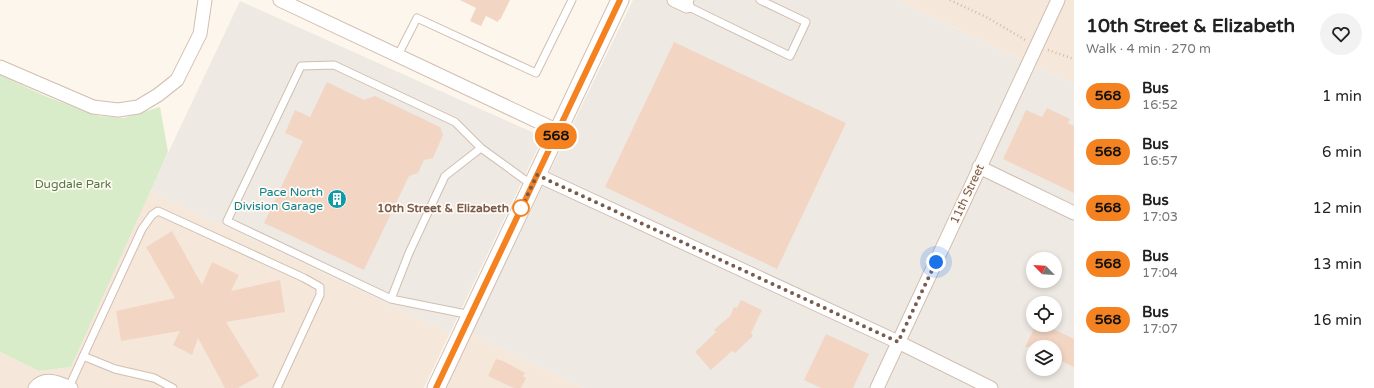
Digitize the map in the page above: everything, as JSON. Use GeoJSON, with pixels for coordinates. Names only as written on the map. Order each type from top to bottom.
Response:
{"type":"FeatureCollection","features":[{"type":"Feature","properties":{"kind":"street"},"geometry":{"type":"LineString","coordinates":[[0,67],[93,107],[118,110],[138,107],[158,95],[177,80],[200,34],[205,0]]}},
{"type":"Feature","properties":{"kind":"street"},"geometry":{"type":"LineString","coordinates":[[280,0],[558,131]]}},
{"type":"Feature","properties":{"kind":"street"},"geometry":{"type":"LineString","coordinates":[[674,0],[688,3]]}},
{"type":"Feature","properties":{"kind":"street","name":"11th Street"},"geometry":{"type":"LineString","coordinates":[[877,388],[1058,0]]}},
{"type":"Feature","properties":{"kind":"street"},"geometry":{"type":"LineString","coordinates":[[436,388],[618,1]]}},
{"type":"Feature","properties":{"kind":"street"},"geometry":{"type":"LineString","coordinates":[[979,168],[1074,213]]}},
{"type":"Feature","properties":{"kind":"street"},"geometry":{"type":"LineString","coordinates":[[535,180],[898,342],[992,388]]}},
{"type":"Feature","properties":{"kind":"street"},"geometry":{"type":"LineString","coordinates":[[35,388],[37,385],[48,381],[58,382],[70,388]]}},
{"type":"Feature","properties":{"kind":"lane"},"geometry":{"type":"LineString","coordinates":[[398,55],[418,18],[536,72],[572,0]]}},
{"type":"Feature","properties":{"kind":"lane"},"geometry":{"type":"LineString","coordinates":[[688,3],[790,56],[806,22],[760,0]]}},
{"type":"Feature","properties":{"kind":"lane"},"geometry":{"type":"LineString","coordinates":[[471,315],[391,299],[227,222],[301,66],[334,65],[455,122],[481,148],[535,180]]}},
{"type":"Feature","properties":{"kind":"lane"},"geometry":{"type":"LineString","coordinates":[[391,299],[409,254],[445,176],[481,148]]}},
{"type":"Feature","properties":{"kind":"lane"},"geometry":{"type":"LineString","coordinates":[[70,388],[83,356],[142,229],[152,215],[158,211],[304,278],[320,287],[320,295],[277,388]]}},
{"type":"Feature","properties":{"kind":"lane"},"geometry":{"type":"LineString","coordinates":[[83,356],[115,369],[154,378],[173,388]]}},
{"type":"Feature","properties":{"kind":"path"},"geometry":{"type":"LineString","coordinates":[[950,0],[988,18],[1029,42]]}},
{"type":"Feature","properties":{"kind":"path"},"geometry":{"type":"LineString","coordinates":[[1044,49],[1074,59]]}},
{"type":"Feature","properties":{"kind":"shaded area"},"geometry":{"type":"Polygon","coordinates":[[[633,0],[897,0],[1074,84],[1074,388],[583,388],[471,334],[633,0]]]}},
{"type":"Feature","properties":{"kind":"shaded area"},"geometry":{"type":"Polygon","coordinates":[[[897,0],[1074,0],[1074,84],[897,0]]]}},
{"type":"Feature","properties":{"kind":"shaded area"},"geometry":{"type":"Polygon","coordinates":[[[240,1],[543,137],[450,333],[150,191],[240,1]]]}},
{"type":"Feature","properties":{"kind":"shaded area"},"geometry":{"type":"Polygon","coordinates":[[[150,191],[450,333],[424,388],[0,388],[0,352],[39,371],[71,367],[150,191]]]}},
{"type":"Feature","properties":{"kind":"shaded area"},"geometry":{"type":"Polygon","coordinates":[[[471,334],[583,388],[446,388],[471,334]]]}},
{"type":"Feature","properties":{"kind":"green space","name":"Dugdale Park"},"geometry":{"type":"Polygon","coordinates":[[[0,75],[45,96],[99,116],[124,118],[160,107],[168,152],[71,367],[39,371],[0,352],[0,75]]]}},
{"type":"Feature","properties":{"kind":"building"},"geometry":{"type":"Polygon","coordinates":[[[460,0],[510,0],[498,22],[486,16],[481,26],[470,21],[476,8],[460,0]]]}},
{"type":"Feature","properties":{"kind":"building"},"geometry":{"type":"Polygon","coordinates":[[[674,42],[846,123],[777,269],[605,187],[674,42]]]}},
{"type":"Feature","properties":{"kind":"building","name":"Pace North Division Garage"},"geometry":{"type":"Polygon","coordinates":[[[327,82],[364,100],[375,96],[440,127],[443,135],[433,158],[424,160],[418,173],[409,176],[364,270],[264,223],[303,141],[285,133],[295,110],[310,117],[327,82]]]}},
{"type":"Feature","properties":{"kind":"building"},"geometry":{"type":"Polygon","coordinates":[[[1047,108],[1070,119],[1068,123],[1074,126],[1074,193],[1003,159],[1026,110],[1042,117],[1047,108]]]}},
{"type":"Feature","properties":{"kind":"building"},"geometry":{"type":"Polygon","coordinates":[[[172,231],[202,285],[212,262],[239,275],[231,291],[280,280],[285,312],[226,322],[259,376],[238,388],[225,388],[198,338],[192,355],[173,345],[180,331],[121,341],[116,311],[175,298],[146,247],[172,231]]]}},
{"type":"Feature","properties":{"kind":"building"},"geometry":{"type":"Polygon","coordinates":[[[741,300],[762,310],[751,333],[753,336],[735,353],[732,351],[711,370],[695,352],[716,332],[714,330],[730,316],[734,307],[737,308],[741,300]]]}},
{"type":"Feature","properties":{"kind":"building"},"geometry":{"type":"Polygon","coordinates":[[[1032,332],[1060,332],[1074,339],[1074,367],[1062,361],[1062,340],[1028,340],[1032,332]]]}},
{"type":"Feature","properties":{"kind":"building"},"geometry":{"type":"Polygon","coordinates":[[[826,334],[869,354],[853,388],[821,388],[804,380],[826,334]]]}},
{"type":"Feature","properties":{"kind":"building"},"geometry":{"type":"Polygon","coordinates":[[[496,359],[503,361],[525,373],[523,376],[526,378],[521,388],[514,388],[488,376],[496,359]]]}},
{"type":"Feature","properties":{"kind":"bus line","name":"568"},"geometry":{"type":"LineString","coordinates":[[436,388],[620,0]]}},
{"type":"Feature","properties":{"kind":"place","name":"Pace North Division Garage"},"geometry":{"type":"Point","coordinates":[337,199]}},
{"type":"Feature","properties":{"kind":"place","name":"10th Street & Elizabeth"},"geometry":{"type":"Point","coordinates":[521,208]}},
{"type":"Feature","properties":{"kind":"route"},"geometry":{"type":"LineString","coordinates":[[521,208],[520,211],[537,175],[898,342],[936,262]]}}]}
